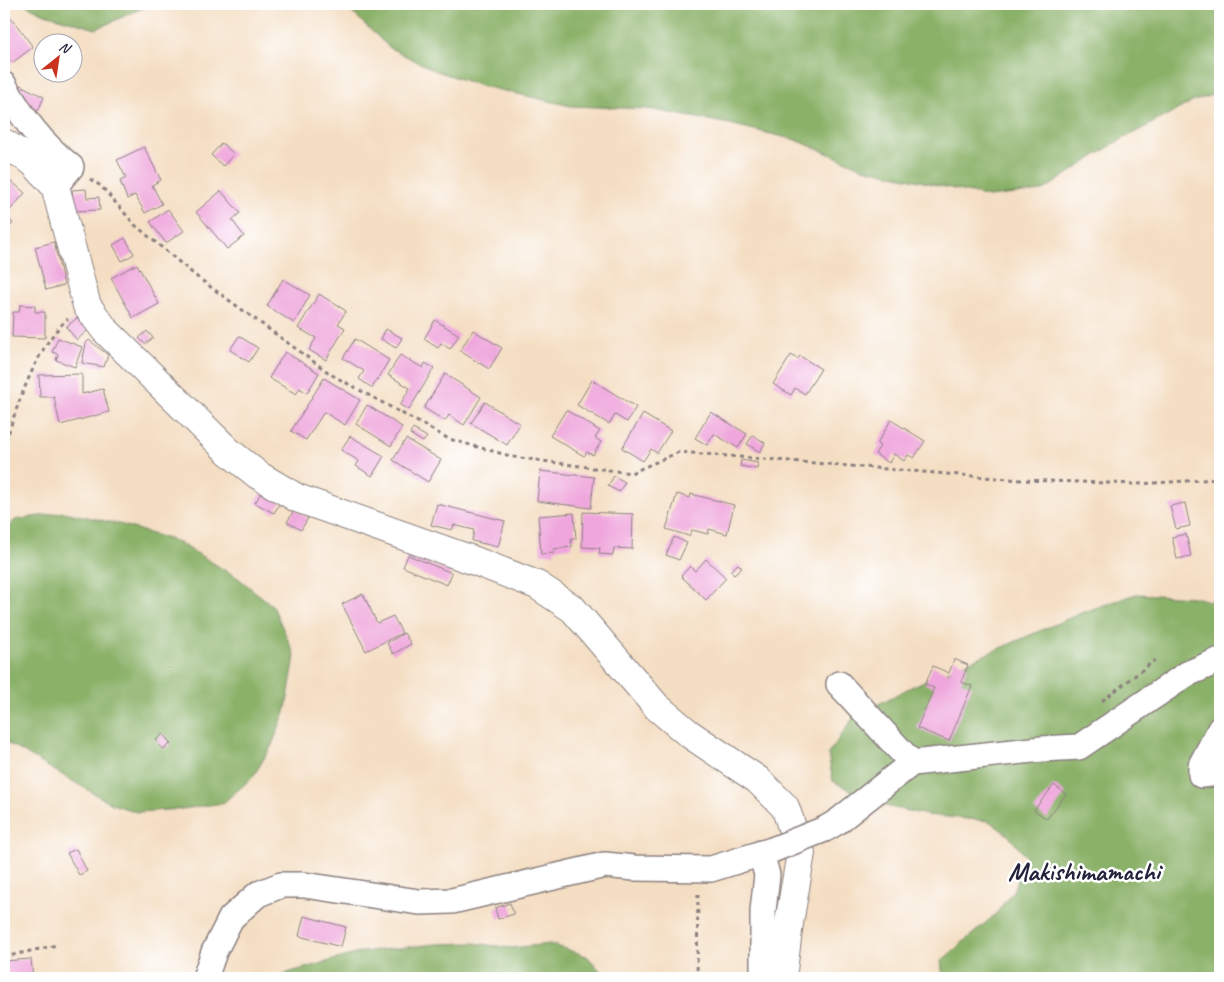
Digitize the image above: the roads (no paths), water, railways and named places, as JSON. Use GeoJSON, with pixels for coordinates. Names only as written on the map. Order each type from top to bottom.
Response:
{"type":"FeatureCollection","features":[{"type":"Feature","properties":{"kind":"street"},"geometry":{"type":"LineString","coordinates":[[4,85],[15,105],[47,148],[63,176],[87,306],[105,330],[228,451],[258,475],[297,498],[537,585],[574,609],[657,707],[688,733],[758,780],[785,807],[801,853],[788,923],[782,978]]}},
{"type":"Feature","properties":{"kind":"street"},"geometry":{"type":"LineString","coordinates":[[4,143],[33,162],[63,176]]}},
{"type":"Feature","properties":{"kind":"street"},"geometry":{"type":"LineString","coordinates":[[205,978],[214,952],[231,918],[258,894],[281,885],[304,885],[419,902],[452,900],[485,894],[572,871],[605,865],[634,868],[711,869],[767,852],[825,829],[837,822],[912,763],[1042,748],[1079,747],[1187,674],[1220,660]]}},
{"type":"Feature","properties":{"kind":"street"},"geometry":{"type":"LineString","coordinates":[[840,684],[912,763]]}},
{"type":"Feature","properties":{"kind":"street"},"geometry":{"type":"LineString","coordinates":[[1220,730],[1201,765],[1201,775],[1220,774]]}},
{"type":"Feature","properties":{"kind":"street"},"geometry":{"type":"LineString","coordinates":[[763,978],[763,911],[767,875],[767,852]]}},
{"type":"Feature","properties":{"kind":"district","name":"Makishimamachi"},"geometry":{"type":"Point","coordinates":[1084,871]}}]}
